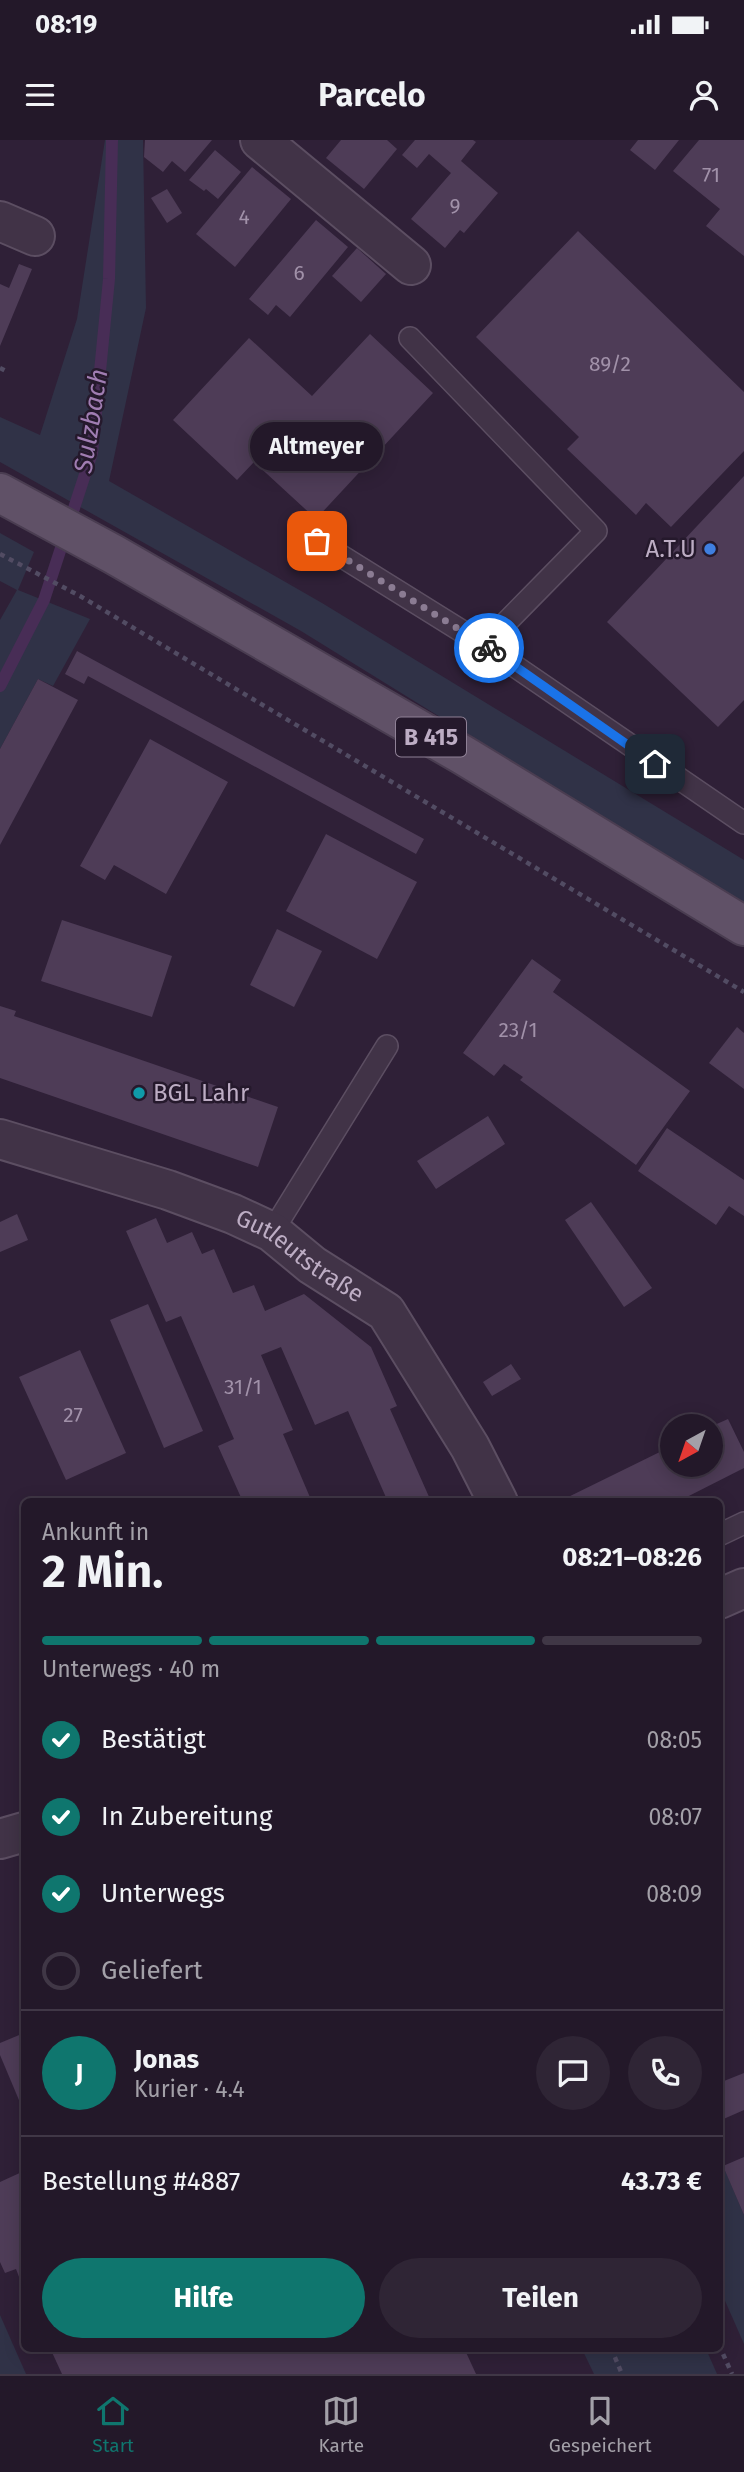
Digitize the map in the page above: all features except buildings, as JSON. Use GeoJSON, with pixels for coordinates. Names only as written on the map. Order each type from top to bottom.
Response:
{"type":"FeatureCollection","features":[{"type":"Feature","properties":{"kind":"main road","name":"B 415"},"geometry":{"type":"LineString","coordinates":[[16,501],[463,755],[744,926]]}},
{"type":"Feature","properties":{"kind":"street"},"geometry":{"type":"LineString","coordinates":[[260,140],[411,265]]}},
{"type":"Feature","properties":{"kind":"street"},"geometry":{"type":"LineString","coordinates":[[0,221],[35,236]]}},
{"type":"Feature","properties":{"kind":"street","name":"Gutleutstraße"},"geometry":{"type":"LineString","coordinates":[[0,1139],[168,1190],[233,1213],[272,1232],[312,1265],[386,1312],[470,1447],[496,1498]]}},
{"type":"Feature","properties":{"kind":"street"},"geometry":{"type":"LineString","coordinates":[[723,1597],[744,1588]]}},
{"type":"Feature","properties":{"kind":"street"},"geometry":{"type":"LineString","coordinates":[[0,1839],[21,1833]]}},
{"type":"Feature","properties":{"kind":"lane"},"geometry":{"type":"LineString","coordinates":[[410,338],[596,531],[484,645]]}},
{"type":"Feature","properties":{"kind":"lane"},"geometry":{"type":"LineString","coordinates":[[317,541],[484,645],[744,823]]}},
{"type":"Feature","properties":{"kind":"lane"},"geometry":{"type":"LineString","coordinates":[[272,1232],[387,1046]]}},
{"type":"Feature","properties":{"kind":"lane"},"geometry":{"type":"LineString","coordinates":[[723,1533],[744,1523]]}},
{"type":"Feature","properties":{"kind":"path"},"geometry":{"type":"LineString","coordinates":[[0,368],[6,371]]}},
{"type":"Feature","properties":{"kind":"path"},"geometry":{"type":"LineString","coordinates":[[0,554],[80,596],[744,992]]}},
{"type":"Feature","properties":{"kind":"path"},"geometry":{"type":"LineString","coordinates":[[613,2352],[622,2374]]}},
{"type":"Feature","properties":{"kind":"path"},"geometry":{"type":"LineString","coordinates":[[722,2352],[732,2374]]}},
{"type":"Feature","properties":{"kind":"shaded area"},"geometry":{"type":"Polygon","coordinates":[[[105,140],[143,140],[146,308],[109,481],[322,603],[744,860],[744,905],[301,631],[0,462],[0,417],[40,435],[77,319],[105,140]]]}},
{"type":"Feature","properties":{"kind":"shaded area"},"geometry":{"type":"Polygon","coordinates":[[[0,533],[34,552],[18,590],[90,619],[53,686],[38,679],[0,749],[0,620],[17,590],[0,581],[0,533]]]}},
{"type":"Feature","properties":{"kind":"shaded area"},"geometry":{"type":"Polygon","coordinates":[[[723,2165],[744,2215],[744,2344],[723,2296],[723,2165]]]}},
{"type":"Feature","properties":{"kind":"shaded area"},"geometry":{"type":"Polygon","coordinates":[[[0,2315],[26,2374],[0,2374],[0,2315]]]}},
{"type":"Feature","properties":{"kind":"shaded area"},"geometry":{"type":"Polygon","coordinates":[[[583,2352],[707,2352],[717,2374],[594,2374],[583,2352]]]}},
{"type":"Feature","properties":{"kind":"waterway","name":"Sulzbach"},"geometry":{"type":"LineString","coordinates":[[0,686],[44,600],[92,453],[109,279],[112,140]]}},
{"type":"Feature","properties":{"kind":"way so far"},"geometry":{"type":"LineString","coordinates":[[317,541],[489,648]]}},
{"type":"Feature","properties":{"kind":"place","name":"Altmeyer"},"geometry":{"type":"Point","coordinates":[317,541]}},
{"type":"Feature","properties":{"kind":"place","name":"A.T.U"},"geometry":{"type":"Point","coordinates":[710,549]}},
{"type":"Feature","properties":{"kind":"place","name":"BGL Lahr"},"geometry":{"type":"Point","coordinates":[139,1093]}},
{"type":"Feature","properties":{"kind":"route"},"geometry":{"type":"LineString","coordinates":[[489,648],[655,764]]}}]}
